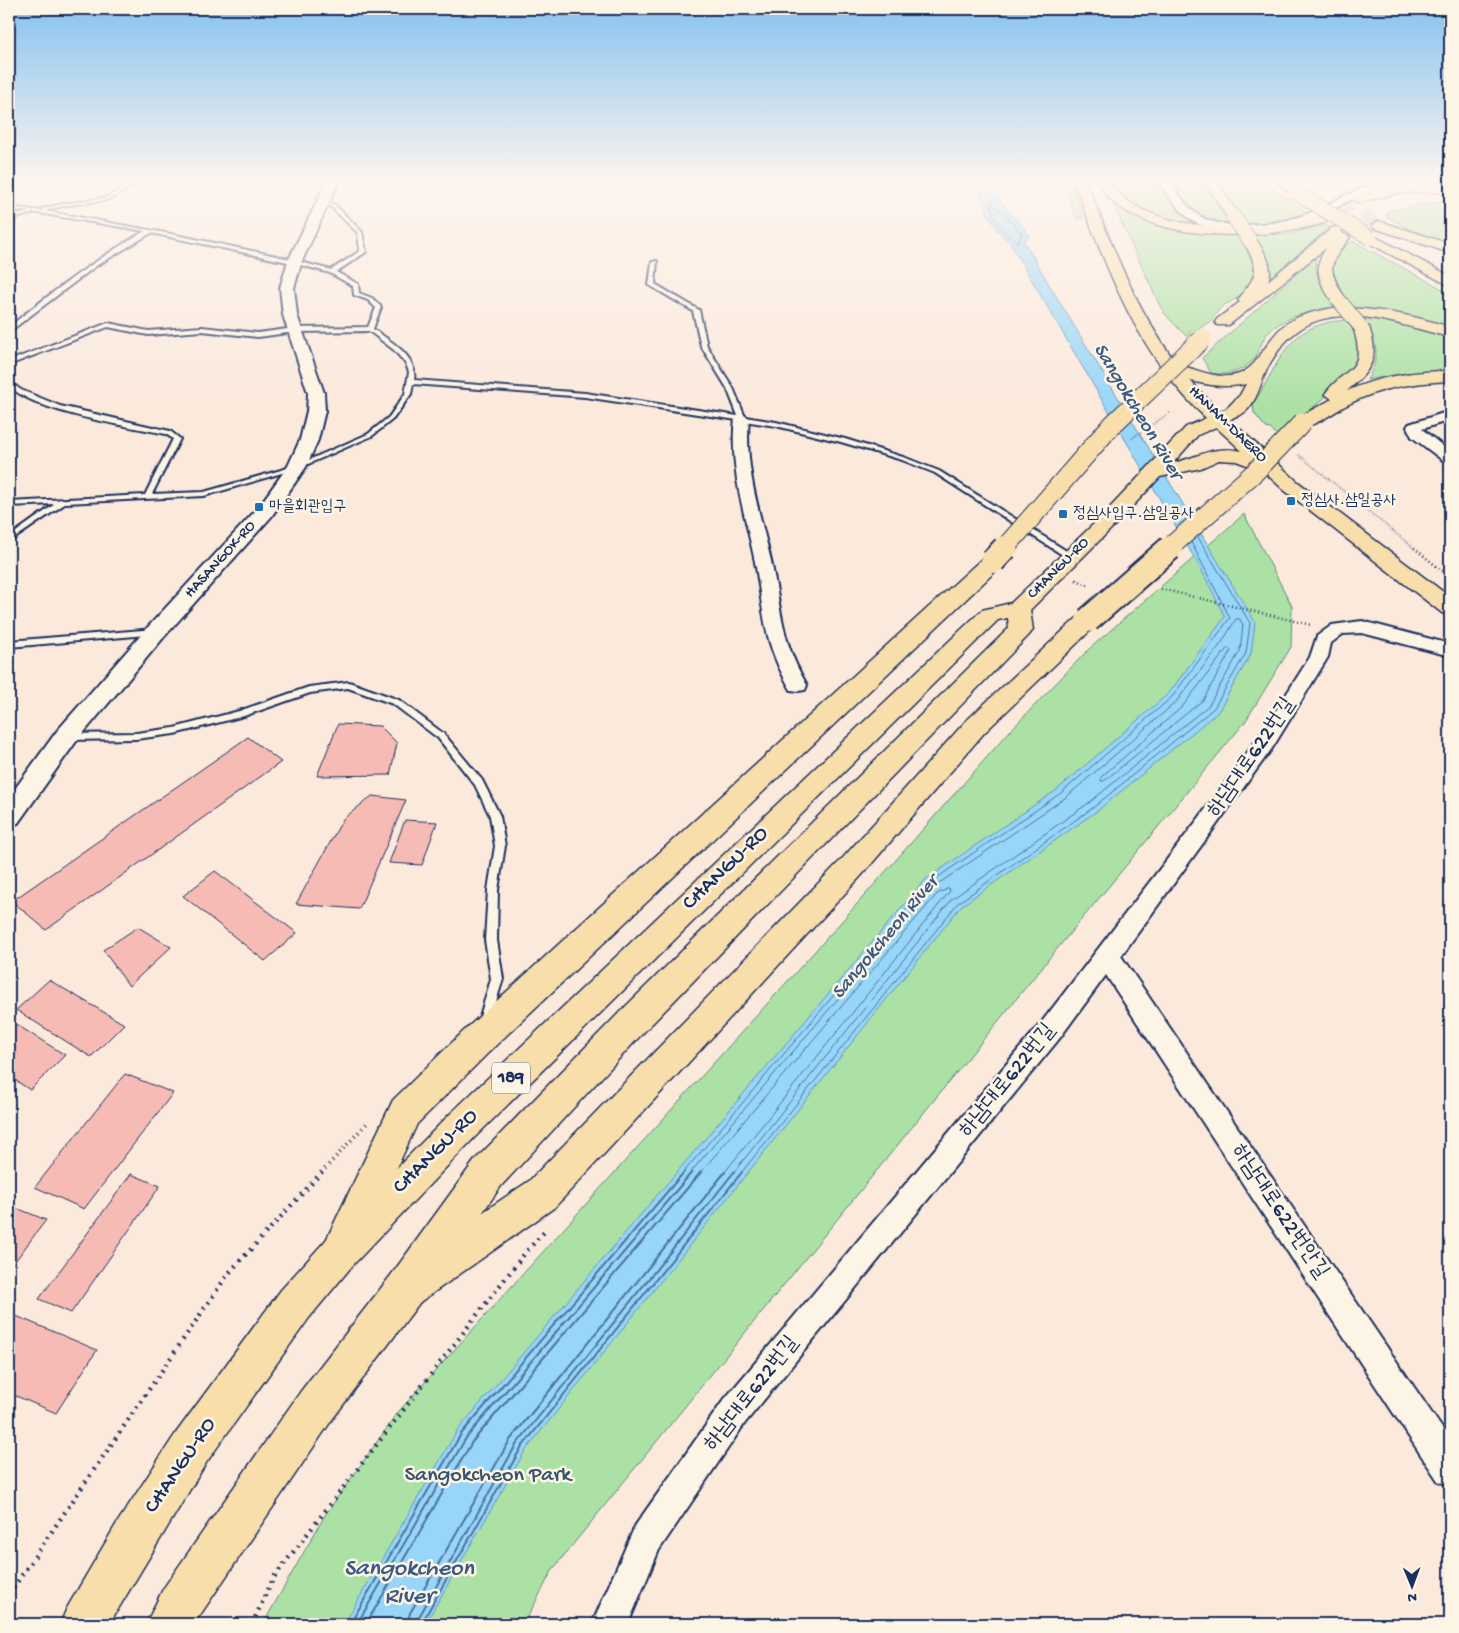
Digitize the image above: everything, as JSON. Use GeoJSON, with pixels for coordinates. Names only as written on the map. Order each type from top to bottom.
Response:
{"type":"FeatureCollection","features":[{"type":"Feature","properties":{"kind":"main road","name":"HANAM-DAERO"},"geometry":{"type":"LineString","coordinates":[[1109,257],[1133,310],[1150,340],[1197,400],[1224,415],[1450,588]]}},
{"type":"Feature","properties":{"kind":"main road"},"geometry":{"type":"LineString","coordinates":[[1223,322],[1258,288],[1264,271],[1259,257]]}},
{"type":"Feature","properties":{"kind":"main road"},"geometry":{"type":"LineString","coordinates":[[339,1253],[405,1112],[481,1037],[993,560],[1110,427],[1204,337],[1309,257]]}},
{"type":"Feature","properties":{"kind":"main road"},"geometry":{"type":"LineString","coordinates":[[406,1288],[542,1194],[851,868],[976,727],[1088,620],[1256,472],[1303,422],[1362,368],[1367,360],[1368,343],[1361,327],[1330,288],[1324,265],[1327,257]]}},
{"type":"Feature","properties":{"kind":"main road"},"geometry":{"type":"LineString","coordinates":[[1405,257],[1450,282]]}},
{"type":"Feature","properties":{"kind":"main road"},"geometry":{"type":"LineString","coordinates":[[1439,257],[1450,264]]}},
{"type":"Feature","properties":{"kind":"main road","name":"CHANGU-RO"},"geometry":{"type":"LineString","coordinates":[[83,1624],[133,1539],[191,1448],[295,1304],[339,1253],[476,1112],[990,615],[1019,608],[1110,519],[1185,438],[1192,432],[1243,404],[1256,382],[1258,370],[1283,332],[1300,322],[1323,315],[1369,314],[1406,319],[1450,332]]}},
{"type":"Feature","properties":{"kind":"main road","name":"HANAM-DAERO"},"geometry":{"type":"LineString","coordinates":[[1175,344],[1202,378],[1224,415],[1273,471],[1326,515],[1450,608]]}},
{"type":"Feature","properties":{"kind":"main road"},"geometry":{"type":"LineString","coordinates":[[1173,370],[1202,378],[1228,381],[1246,376],[1258,370]]}},
{"type":"Feature","properties":{"kind":"main road"},"geometry":{"type":"LineString","coordinates":[[1303,422],[1366,388],[1406,378],[1450,376]]}},
{"type":"Feature","properties":{"kind":"main road"},"geometry":{"type":"LineString","coordinates":[[1155,472],[1194,464],[1217,454],[1239,456],[1255,461],[1273,471]]}},
{"type":"Feature","properties":{"kind":"main road","name":"CHANGU-RO"},"geometry":{"type":"LineString","coordinates":[[169,1624],[180,1605],[316,1406],[406,1288],[488,1173],[630,1024],[1022,630],[1019,608]]}},
{"type":"Feature","properties":{"kind":"street","name":"HASANGOK-RO"},"geometry":{"type":"LineString","coordinates":[[9,816],[66,737],[156,632],[264,512],[297,467],[309,440],[316,411],[316,393],[295,330],[287,296],[289,276],[297,257]]}},
{"type":"Feature","properties":{"kind":"street"},"geometry":{"type":"LineString","coordinates":[[1450,415],[1414,427],[1417,434],[1450,459]]}},
{"type":"Feature","properties":{"kind":"street"},"geometry":{"type":"LineString","coordinates":[[742,418],[738,440],[742,475],[767,580],[775,633],[785,662],[798,685]]}},
{"type":"Feature","properties":{"kind":"street","name":"하남대로622번길"},"geometry":{"type":"LineString","coordinates":[[610,1624],[647,1538],[734,1412],[1050,1031],[1266,742],[1319,657],[1323,640],[1338,629],[1362,627],[1450,650]]}},
{"type":"Feature","properties":{"kind":"street","name":"하남대로622번안길"},"geometry":{"type":"LineString","coordinates":[[1107,956],[1450,1469]]}},
{"type":"Feature","properties":{"kind":"lane"},"geometry":{"type":"LineString","coordinates":[[9,330],[52,294],[105,257]]}},
{"type":"Feature","properties":{"kind":"lane"},"geometry":{"type":"LineString","coordinates":[[277,257],[332,272],[356,285],[356,294],[370,299],[379,308],[370,329]]}},
{"type":"Feature","properties":{"kind":"lane"},"geometry":{"type":"LineString","coordinates":[[332,272],[355,257]]}},
{"type":"Feature","properties":{"kind":"lane"},"geometry":{"type":"LineString","coordinates":[[655,262],[652,286],[696,310],[704,346],[730,388],[742,418]]}},
{"type":"Feature","properties":{"kind":"lane"},"geometry":{"type":"LineString","coordinates":[[9,363],[108,324],[148,333],[202,328],[258,335],[295,330],[370,329],[396,349],[409,364],[412,372],[408,394],[391,418],[370,435],[297,467],[204,494],[9,504]]}},
{"type":"Feature","properties":{"kind":"lane"},"geometry":{"type":"LineString","coordinates":[[411,382],[585,395],[742,418],[843,440],[904,459],[960,485],[1072,557]]}},
{"type":"Feature","properties":{"kind":"lane"},"geometry":{"type":"LineString","coordinates":[[9,383],[13,389],[36,399],[81,413],[168,432],[173,435],[177,439],[148,496]]}},
{"type":"Feature","properties":{"kind":"lane"},"geometry":{"type":"LineString","coordinates":[[9,540],[65,500]]}},
{"type":"Feature","properties":{"kind":"lane"},"geometry":{"type":"LineString","coordinates":[[9,644],[156,632]]}},
{"type":"Feature","properties":{"kind":"lane"},"geometry":{"type":"LineString","coordinates":[[66,737],[136,736],[174,731],[240,714],[309,690],[349,685],[396,702],[441,736],[480,783],[495,816],[500,846],[493,890],[491,940],[498,979],[481,1037]]}},
{"type":"Feature","properties":{"kind":"path"},"geometry":{"type":"LineString","coordinates":[[1140,433],[1171,412]]}},
{"type":"Feature","properties":{"kind":"path"},"geometry":{"type":"LineString","coordinates":[[1292,450],[1450,577]]}},
{"type":"Feature","properties":{"kind":"path"},"geometry":{"type":"LineString","coordinates":[[1153,587],[1303,622]]}},
{"type":"Feature","properties":{"kind":"path"},"geometry":{"type":"LineString","coordinates":[[252,1624],[274,1577],[525,1253],[552,1223]]}},
{"type":"Feature","properties":{"kind":"green space"},"geometry":{"type":"Polygon","coordinates":[[[1138,257],[1250,257],[1253,274],[1251,283],[1246,291],[1222,307],[1209,322],[1194,332],[1189,331],[1191,334],[1187,337],[1169,319],[1160,306],[1138,257]]]}},
{"type":"Feature","properties":{"kind":"green space"},"geometry":{"type":"Polygon","coordinates":[[[1267,257],[1294,257],[1271,277],[1267,257]]]}},
{"type":"Feature","properties":{"kind":"green space"},"geometry":{"type":"Polygon","coordinates":[[[1336,257],[1383,257],[1450,293],[1450,327],[1398,313],[1353,308],[1333,278],[1331,264],[1336,257]]]}},
{"type":"Feature","properties":{"kind":"green space"},"geometry":{"type":"Polygon","coordinates":[[[1313,259],[1316,259],[1317,273],[1322,286],[1339,309],[1302,314],[1277,325],[1262,342],[1255,357],[1244,368],[1223,374],[1211,373],[1202,358],[1313,259]]]}},
{"type":"Feature","properties":{"kind":"green space"},"geometry":{"type":"Polygon","coordinates":[[[1362,318],[1387,320],[1450,334],[1450,371],[1406,373],[1367,380],[1374,363],[1376,349],[1372,334],[1362,318]]]}},
{"type":"Feature","properties":{"kind":"green space"},"geometry":{"type":"Polygon","coordinates":[[[1346,320],[1355,335],[1358,345],[1358,356],[1351,371],[1321,401],[1277,435],[1266,428],[1254,413],[1253,404],[1288,347],[1297,337],[1310,329],[1326,323],[1346,320]]]}},
{"type":"Feature","properties":{"kind":"green space","name":"Sangokcheon Park"},"geometry":{"type":"Polygon","coordinates":[[[1244,514],[1292,606],[1291,647],[1245,722],[1052,955],[553,1569],[524,1624],[263,1624],[325,1515],[399,1411],[834,930],[1010,731],[1088,650],[1244,514]]]}},
{"type":"Feature","properties":{"kind":"water","name":"Sangokcheon River"},"geometry":{"type":"Polygon","coordinates":[[[1018,257],[1033,257],[1255,622],[1251,654],[1218,712],[1097,811],[961,906],[525,1451],[425,1624],[344,1624],[457,1431],[925,880],[1058,789],[1169,693],[1225,617],[1202,571],[1018,257]]]}},
{"type":"Feature","properties":{"kind":"building"},"geometry":{"type":"Polygon","coordinates":[[[338,724],[380,726],[397,743],[390,775],[317,776],[338,724]]]}},
{"type":"Feature","properties":{"kind":"building"},"geometry":{"type":"Polygon","coordinates":[[[248,737],[281,762],[46,930],[12,901],[248,737]]]}},
{"type":"Feature","properties":{"kind":"building"},"geometry":{"type":"Polygon","coordinates":[[[372,796],[406,800],[359,909],[296,904],[343,819],[372,796]]]}},
{"type":"Feature","properties":{"kind":"building"},"geometry":{"type":"Polygon","coordinates":[[[405,820],[437,822],[422,865],[389,863],[405,820]]]}},
{"type":"Feature","properties":{"kind":"building"},"geometry":{"type":"Polygon","coordinates":[[[215,871],[297,933],[265,961],[183,896],[215,871]]]}},
{"type":"Feature","properties":{"kind":"building"},"geometry":{"type":"Polygon","coordinates":[[[138,927],[171,947],[129,986],[103,950],[138,927]]]}},
{"type":"Feature","properties":{"kind":"building"},"geometry":{"type":"Polygon","coordinates":[[[49,980],[124,1024],[91,1057],[16,1010],[49,980]]]}},
{"type":"Feature","properties":{"kind":"building"},"geometry":{"type":"Polygon","coordinates":[[[9,1020],[65,1055],[30,1090],[9,1076],[9,1020]]]}},
{"type":"Feature","properties":{"kind":"building"},"geometry":{"type":"Polygon","coordinates":[[[125,1074],[173,1093],[84,1209],[35,1187],[125,1074]]]}},
{"type":"Feature","properties":{"kind":"building"},"geometry":{"type":"Polygon","coordinates":[[[131,1174],[160,1186],[71,1313],[39,1299],[131,1174]]]}},
{"type":"Feature","properties":{"kind":"building"},"geometry":{"type":"Polygon","coordinates":[[[9,1205],[46,1220],[9,1269],[9,1205]]]}},
{"type":"Feature","properties":{"kind":"building"},"geometry":{"type":"Polygon","coordinates":[[[9,1313],[97,1350],[56,1413],[9,1393],[9,1313]]]}},
{"type":"Feature","properties":{"kind":"place","name":"정심사.삼일공사"},"geometry":{"type":"Point","coordinates":[1291,501]}},
{"type":"Feature","properties":{"kind":"place","name":"마을회관입구"},"geometry":{"type":"Point","coordinates":[259,507]}},
{"type":"Feature","properties":{"kind":"place","name":"정심사입구.삼일공사"},"geometry":{"type":"Point","coordinates":[1063,514]}}]}
